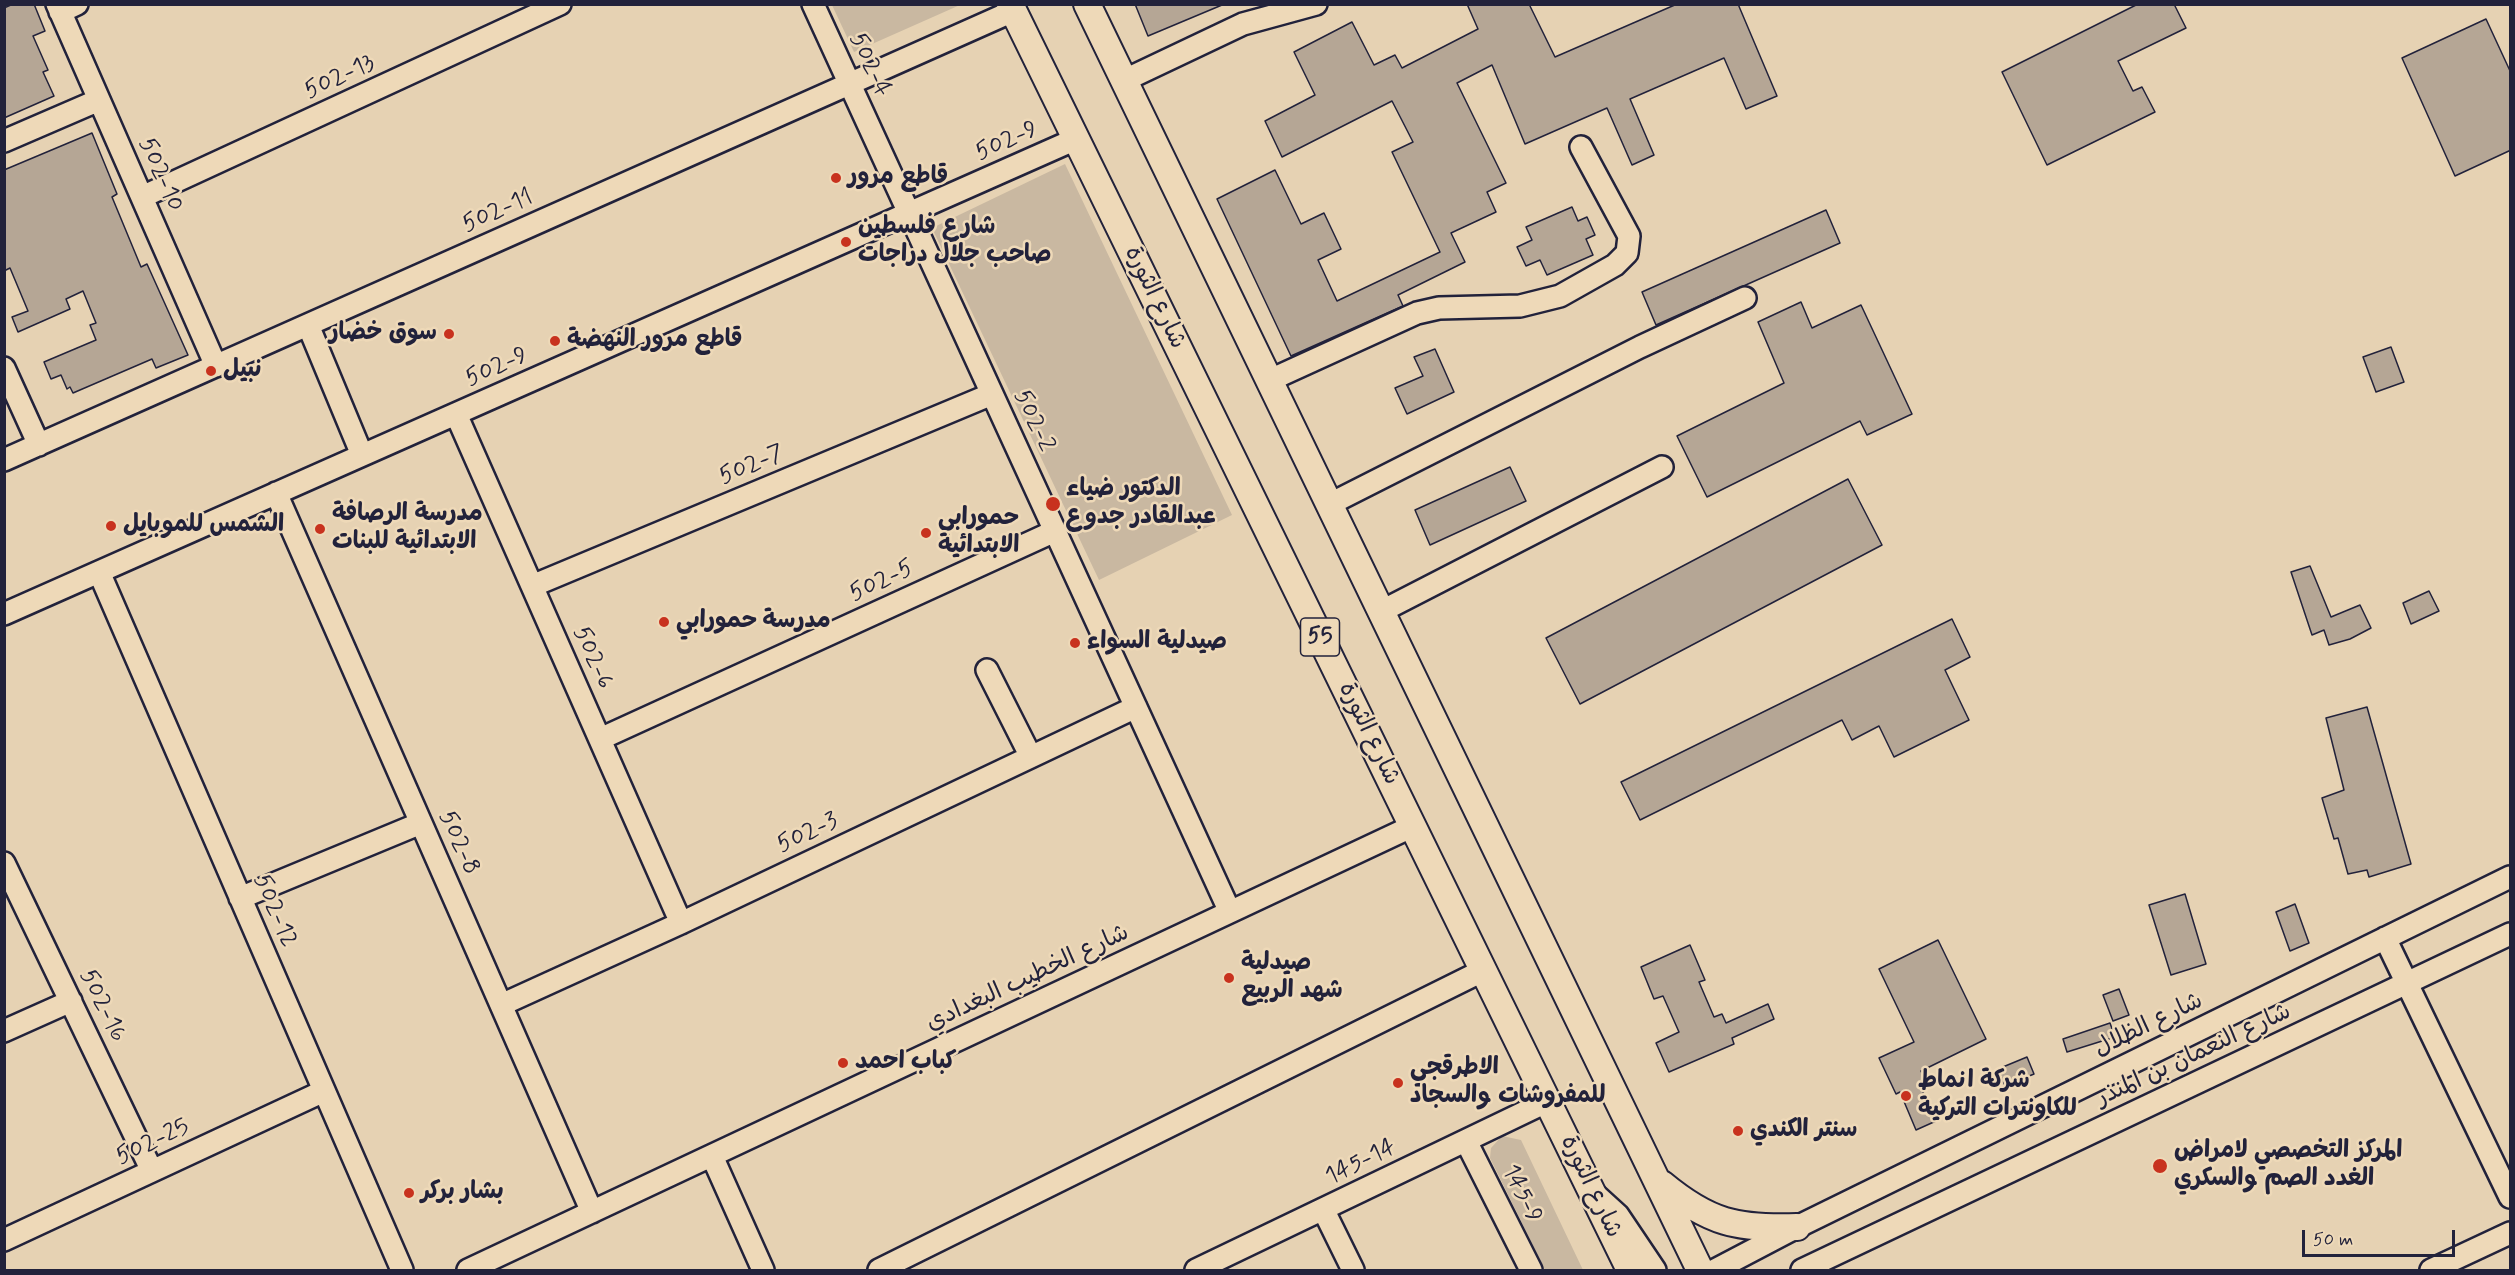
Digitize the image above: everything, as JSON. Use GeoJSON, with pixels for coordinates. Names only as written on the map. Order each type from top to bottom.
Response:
{"type":"FeatureCollection","features":[{"type":"Feature","properties":{"kind":"main road"},"geometry":{"type":"LineString","coordinates":[[1088,4],[1268,381],[1700,1270]]}},
{"type":"Feature","properties":{"kind":"main road","name":"شارع الثورة"},"geometry":{"type":"LineString","coordinates":[[1011,8],[1630,1270]]}},
{"type":"Feature","properties":{"kind":"main road"},"geometry":{"type":"LineString","coordinates":[[1656,1179],[1686,1204],[1720,1221],[1758,1229],[1797,1227]]}},
{"type":"Feature","properties":{"kind":"street","name":"502-13"},"geometry":{"type":"LineString","coordinates":[[142,198],[560,4]]}},
{"type":"Feature","properties":{"kind":"street","name":"502-4"},"geometry":{"type":"LineString","coordinates":[[813,4],[879,147]]}},
{"type":"Feature","properties":{"kind":"street"},"geometry":{"type":"LineString","coordinates":[[1125,80],[1243,24],[1316,4]]}},
{"type":"Feature","properties":{"kind":"street","name":"502-10"},"geometry":{"type":"LineString","coordinates":[[64,7],[99,100],[216,366]]}},
{"type":"Feature","properties":{"kind":"street","name":"502-11"},"geometry":{"type":"LineString","coordinates":[[4,460],[850,84],[1011,8]]}},
{"type":"Feature","properties":{"kind":"street"},"geometry":{"type":"LineString","coordinates":[[4,141],[99,100]]}},
{"type":"Feature","properties":{"kind":"street","name":"502-9"},"geometry":{"type":"LineString","coordinates":[[5,612],[1076,139]]}},
{"type":"Feature","properties":{"kind":"street","name":"502-2"},"geometry":{"type":"LineString","coordinates":[[879,147],[1230,912]]}},
{"type":"Feature","properties":{"kind":"street"},"geometry":{"type":"LineString","coordinates":[[1268,381],[1417,313],[1439,308],[1520,306],[1560,296],[1615,265],[1627,253],[1629,236],[1581,147]]}},
{"type":"Feature","properties":{"kind":"street"},"geometry":{"type":"LineString","coordinates":[[1328,505],[1640,347],[1745,298]]}},
{"type":"Feature","properties":{"kind":"street"},"geometry":{"type":"LineString","coordinates":[[308,325],[362,455]]}},
{"type":"Feature","properties":{"kind":"street"},"geometry":{"type":"LineString","coordinates":[[4,368],[39,445]]}},
{"type":"Feature","properties":{"kind":"street","name":"502-7"},"geometry":{"type":"LineString","coordinates":[[532,586],[992,394]]}},
{"type":"Feature","properties":{"kind":"street","name":"502-6"},"geometry":{"type":"LineString","coordinates":[[456,414],[681,923]]}},
{"type":"Feature","properties":{"kind":"street"},"geometry":{"type":"LineString","coordinates":[[1380,612],[1662,467]]}},
{"type":"Feature","properties":{"kind":"street","name":"502-8"},"geometry":{"type":"LineString","coordinates":[[276,494],[592,1212]]}},
{"type":"Feature","properties":{"kind":"street","name":"502-5"},"geometry":{"type":"LineString","coordinates":[[600,739],[1055,531]]}},
{"type":"Feature","properties":{"kind":"street","name":"502-12"},"geometry":{"type":"LineString","coordinates":[[99,572],[402,1270]]}},
{"type":"Feature","properties":{"kind":"street"},"geometry":{"type":"LineString","coordinates":[[987,670],[1031,757]]}},
{"type":"Feature","properties":{"kind":"street","name":"502-3"},"geometry":{"type":"LineString","coordinates":[[501,1005],[681,923],[1136,707]]}},
{"type":"Feature","properties":{"kind":"street"},"geometry":{"type":"LineString","coordinates":[[240,897],[421,823]]}},
{"type":"Feature","properties":{"kind":"street","name":"شارع الخطيب البغدادي"},"geometry":{"type":"LineString","coordinates":[[468,1270],[1413,826]]}},
{"type":"Feature","properties":{"kind":"street","name":"502-16"},"geometry":{"type":"LineString","coordinates":[[4,864],[152,1171]]}},
{"type":"Feature","properties":{"kind":"street","name":"شارع الظلال"},"geometry":{"type":"LineString","coordinates":[[1715,1270],[1797,1227],[2511,877]]}},
{"type":"Feature","properties":{"kind":"street","name":"شارع النعمان بن المنذر"},"geometry":{"type":"LineString","coordinates":[[1802,1270],[2511,934]]}},
{"type":"Feature","properties":{"kind":"street"},"geometry":{"type":"LineString","coordinates":[[2385,938],[2511,1197]]}},
{"type":"Feature","properties":{"kind":"street"},"geometry":{"type":"LineString","coordinates":[[879,1270],[1484,970]]}},
{"type":"Feature","properties":{"kind":"street"},"geometry":{"type":"LineString","coordinates":[[4,1031],[71,1001]]}},
{"type":"Feature","properties":{"kind":"street","name":"502-25"},"geometry":{"type":"LineString","coordinates":[[4,1240],[324,1091]]}},
{"type":"Feature","properties":{"kind":"street","name":"145-14"},"geometry":{"type":"LineString","coordinates":[[1196,1270],[1548,1101]]}},
{"type":"Feature","properties":{"kind":"street","name":"145-9"},"geometry":{"type":"LineString","coordinates":[[1466,1141],[1531,1270]]}},
{"type":"Feature","properties":{"kind":"street"},"geometry":{"type":"LineString","coordinates":[[712,1156],[763,1270]]}},
{"type":"Feature","properties":{"kind":"street"},"geometry":{"type":"LineString","coordinates":[[1593,1193],[1618,1215],[1655,1270]]}},
{"type":"Feature","properties":{"kind":"street"},"geometry":{"type":"LineString","coordinates":[[1323,1209],[1353,1270]]}},
{"type":"Feature","properties":{"kind":"street"},"geometry":{"type":"LineString","coordinates":[[2431,1270],[2511,1233]]}},
{"type":"Feature","properties":{"kind":"shaded area"},"geometry":{"type":"Polygon","coordinates":[[[832,5],[960,5],[854,52],[832,5]]]}},
{"type":"Feature","properties":{"kind":"shaded area"},"geometry":{"type":"Polygon","coordinates":[[[1065,164],[1232,515],[1099,580],[932,228],[1065,164]]]}},
{"type":"Feature","properties":{"kind":"shaded area"},"geometry":{"type":"Polygon","coordinates":[[[1502,1136],[1521,1140],[1583,1270],[1545,1270],[1490,1158],[1491,1148],[1502,1136]]]}},
{"type":"Feature","properties":{"kind":"building"},"geometry":{"type":"Polygon","coordinates":[[[13,4],[34,4],[45,31],[33,36],[48,70],[43,72],[54,96],[4,118],[4,8],[13,4]]]}},
{"type":"Feature","properties":{"kind":"building"},"geometry":{"type":"Polygon","coordinates":[[[1135,4],[1222,4],[1222,5],[1148,36],[1135,4]]]}},
{"type":"Feature","properties":{"kind":"building"},"geometry":{"type":"Polygon","coordinates":[[[1467,4],[1529,4],[1555,57],[1677,4],[1738,4],[1777,96],[1746,109],[1724,58],[1630,99],[1654,155],[1632,165],[1607,108],[1525,144],[1492,65],[1457,83],[1506,183],[1487,192],[1496,212],[1451,233],[1465,262],[1398,295],[1403,306],[1291,356],[1217,199],[1275,170],[1301,224],[1324,213],[1341,249],[1318,260],[1337,301],[1440,252],[1392,152],[1413,142],[1392,101],[1282,157],[1265,121],[1315,95],[1294,52],[1352,22],[1374,65],[1395,55],[1402,68],[1478,29],[1467,4]]]}},
{"type":"Feature","properties":{"kind":"building"},"geometry":{"type":"Polygon","coordinates":[[[2138,4],[2174,4],[2186,28],[2118,61],[2133,91],[2142,87],[2155,112],[2047,165],[2002,72],[2138,4]]]}},
{"type":"Feature","properties":{"kind":"building"},"geometry":{"type":"Polygon","coordinates":[[[2486,19],[2511,73],[2511,150],[2455,176],[2402,58],[2486,19]]]}},
{"type":"Feature","properties":{"kind":"building"},"geometry":{"type":"Polygon","coordinates":[[[92,133],[117,194],[112,197],[141,267],[147,264],[188,355],[156,368],[152,359],[73,393],[70,387],[67,389],[61,375],[51,379],[44,362],[96,340],[90,325],[96,323],[83,291],[66,299],[70,309],[18,332],[12,317],[28,311],[10,268],[4,271],[4,170],[92,133]]]}},
{"type":"Feature","properties":{"kind":"building"},"geometry":{"type":"Polygon","coordinates":[[[1572,207],[1578,221],[1587,217],[1595,235],[1586,239],[1593,255],[1547,275],[1540,260],[1526,266],[1517,247],[1532,240],[1526,227],[1572,207]]]}},
{"type":"Feature","properties":{"kind":"building"},"geometry":{"type":"Polygon","coordinates":[[[1826,210],[1840,243],[1656,325],[1642,292],[1826,210]]]}},
{"type":"Feature","properties":{"kind":"building"},"geometry":{"type":"Polygon","coordinates":[[[1801,302],[1812,328],[1861,305],[1912,414],[1867,435],[1860,421],[1707,497],[1677,436],[1784,383],[1758,322],[1801,302]]]}},
{"type":"Feature","properties":{"kind":"building"},"geometry":{"type":"Polygon","coordinates":[[[2391,347],[2404,382],[2376,392],[2363,357],[2391,347]]]}},
{"type":"Feature","properties":{"kind":"building"},"geometry":{"type":"Polygon","coordinates":[[[1435,349],[1454,392],[1407,414],[1395,388],[1423,376],[1414,357],[1435,349]]]}},
{"type":"Feature","properties":{"kind":"building"},"geometry":{"type":"Polygon","coordinates":[[[1510,467],[1526,501],[1430,545],[1415,510],[1510,467]]]}},
{"type":"Feature","properties":{"kind":"building"},"geometry":{"type":"Polygon","coordinates":[[[1848,479],[1882,545],[1580,704],[1546,638],[1848,479]]]}},
{"type":"Feature","properties":{"kind":"building"},"geometry":{"type":"Polygon","coordinates":[[[2310,566],[2331,617],[2360,605],[2371,628],[2350,639],[2329,645],[2324,630],[2312,635],[2291,572],[2310,566]]]}},
{"type":"Feature","properties":{"kind":"building"},"geometry":{"type":"Polygon","coordinates":[[[2429,591],[2439,611],[2411,624],[2403,603],[2429,591]]]}},
{"type":"Feature","properties":{"kind":"building"},"geometry":{"type":"Polygon","coordinates":[[[1952,619],[1970,657],[1945,670],[1969,720],[1894,757],[1879,726],[1852,740],[1842,720],[1640,820],[1621,782],[1952,619]]]}},
{"type":"Feature","properties":{"kind":"building"},"geometry":{"type":"Polygon","coordinates":[[[2367,707],[2411,864],[2369,877],[2367,870],[2348,874],[2338,838],[2334,839],[2322,798],[2344,790],[2326,718],[2367,707]]]}},
{"type":"Feature","properties":{"kind":"building"},"geometry":{"type":"Polygon","coordinates":[[[2185,894],[2206,964],[2171,975],[2149,905],[2185,894]]]}},
{"type":"Feature","properties":{"kind":"building"},"geometry":{"type":"Polygon","coordinates":[[[2295,904],[2309,943],[2290,951],[2276,912],[2295,904]]]}},
{"type":"Feature","properties":{"kind":"building"},"geometry":{"type":"Polygon","coordinates":[[[1938,940],[1986,1039],[1921,1071],[1925,1080],[1919,1083],[1936,1121],[1916,1130],[1900,1092],[1896,1094],[1879,1058],[1914,1042],[1879,969],[1938,940]]]}},
{"type":"Feature","properties":{"kind":"building"},"geometry":{"type":"Polygon","coordinates":[[[1690,945],[1705,980],[1699,982],[1714,1017],[1722,1014],[1726,1023],[1768,1004],[1774,1019],[1732,1038],[1734,1044],[1669,1072],[1656,1043],[1679,1032],[1663,996],[1654,999],[1641,967],[1690,945]]]}},
{"type":"Feature","properties":{"kind":"building"},"geometry":{"type":"Polygon","coordinates":[[[2119,989],[2129,1015],[2113,1021],[2103,995],[2119,989]]]}},
{"type":"Feature","properties":{"kind":"building"},"geometry":{"type":"Polygon","coordinates":[[[2110,1023],[2115,1037],[2067,1052],[2063,1039],[2110,1023]]]}},
{"type":"Feature","properties":{"kind":"building"},"geometry":{"type":"Polygon","coordinates":[[[2027,1057],[2034,1074],[2005,1086],[1998,1069],[2027,1057]]]}},
{"type":"Feature","properties":{"kind":"place","name":"قاطع مرور"},"geometry":{"type":"Point","coordinates":[836,178]}},
{"type":"Feature","properties":{"kind":"place","name":"شارع فلسطين صاحب جلال دراجات"},"geometry":{"type":"Point","coordinates":[846,242]}},
{"type":"Feature","properties":{"kind":"place","name":"سوق خضار"},"geometry":{"type":"Point","coordinates":[449,334]}},
{"type":"Feature","properties":{"kind":"place","name":"قاطع مرور النهضة"},"geometry":{"type":"Point","coordinates":[555,341]}},
{"type":"Feature","properties":{"kind":"place","name":"نبيل"},"geometry":{"type":"Point","coordinates":[211,371]}},
{"type":"Feature","properties":{"kind":"place","name":"الدكتور ضياء عبدالقادر جدوع"},"geometry":{"type":"Point","coordinates":[1053,504]}},
{"type":"Feature","properties":{"kind":"place","name":"الشمس للموبايل"},"geometry":{"type":"Point","coordinates":[111,526]}},
{"type":"Feature","properties":{"kind":"place","name":"مدرسة الرصافة الابتدائية للبنات"},"geometry":{"type":"Point","coordinates":[320,529]}},
{"type":"Feature","properties":{"kind":"place","name":"حمورابي الابتدائية"},"geometry":{"type":"Point","coordinates":[926,533]}},
{"type":"Feature","properties":{"kind":"place","name":"مدرسة حمورابي"},"geometry":{"type":"Point","coordinates":[664,622]}},
{"type":"Feature","properties":{"kind":"place","name":"صيدلية السواء"},"geometry":{"type":"Point","coordinates":[1075,643]}},
{"type":"Feature","properties":{"kind":"place","name":"صيدلية شهد الربيع"},"geometry":{"type":"Point","coordinates":[1229,978]}},
{"type":"Feature","properties":{"kind":"place","name":"كباب احمد"},"geometry":{"type":"Point","coordinates":[843,1063]}},
{"type":"Feature","properties":{"kind":"place","name":"الاطرقجي للمفروشات والسجاد"},"geometry":{"type":"Point","coordinates":[1398,1083]}},
{"type":"Feature","properties":{"kind":"place","name":"شركة انماط للكاونترات التركية"},"geometry":{"type":"Point","coordinates":[1906,1096]}},
{"type":"Feature","properties":{"kind":"place","name":"سنتر الكندي"},"geometry":{"type":"Point","coordinates":[1738,1131]}},
{"type":"Feature","properties":{"kind":"place","name":"المركز التخصصي لامراض الغدد الصم والسكري"},"geometry":{"type":"Point","coordinates":[2160,1166]}},
{"type":"Feature","properties":{"kind":"place","name":"بشار بركر"},"geometry":{"type":"Point","coordinates":[409,1193]}}]}
